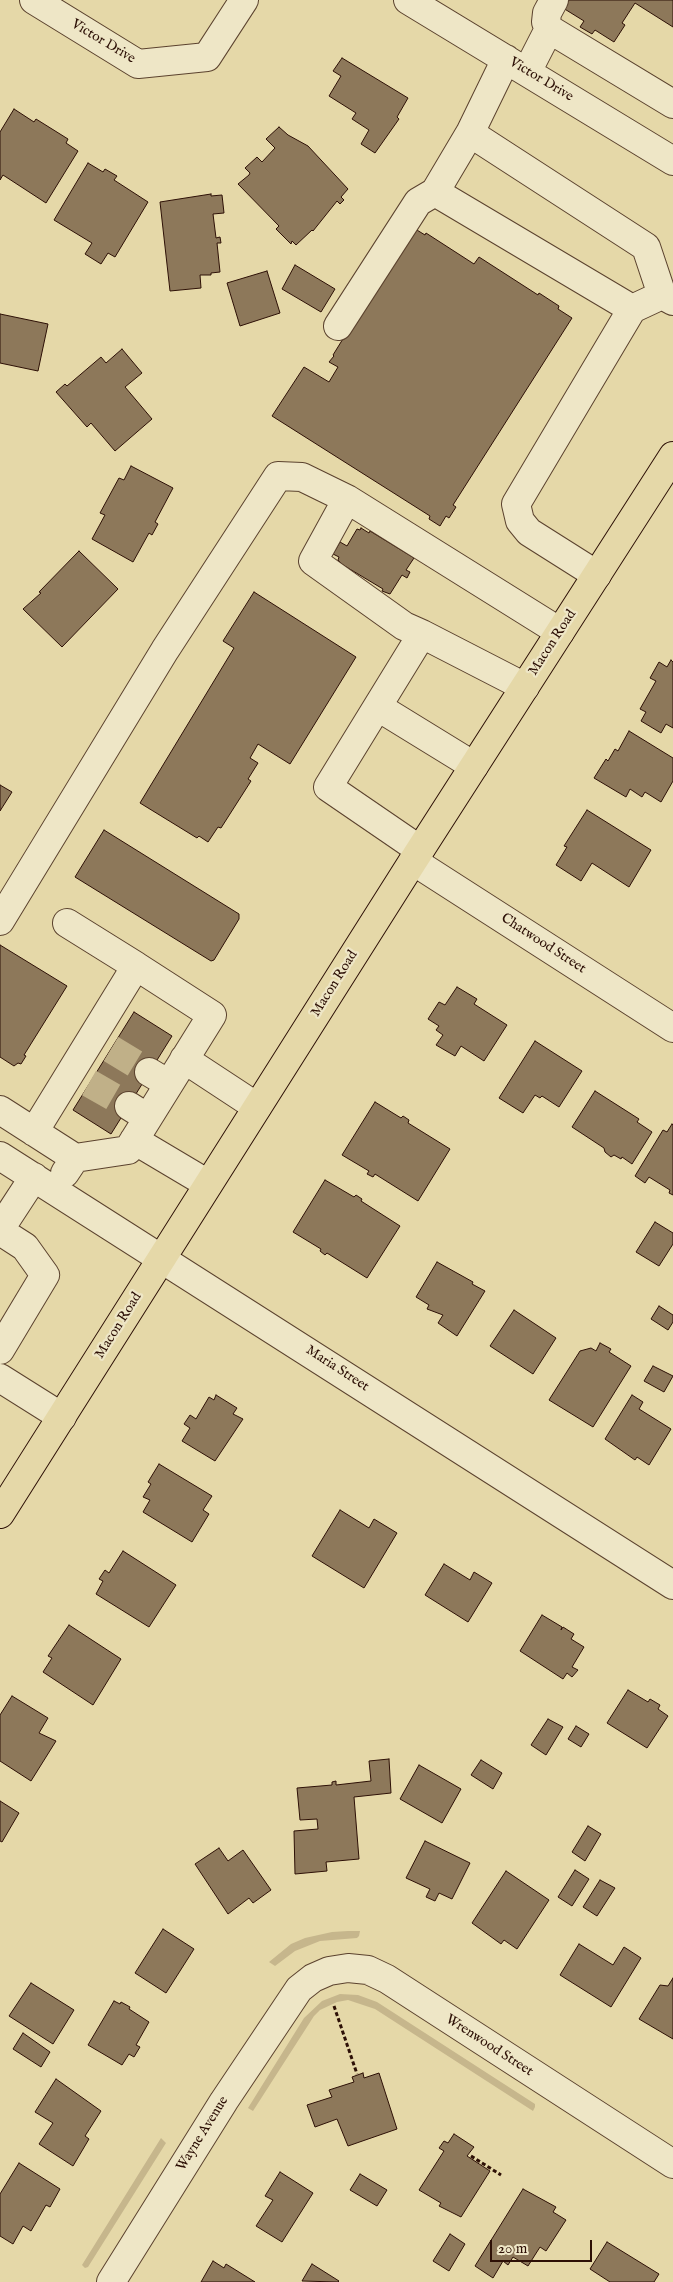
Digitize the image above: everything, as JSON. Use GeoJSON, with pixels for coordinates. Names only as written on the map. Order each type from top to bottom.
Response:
{"type":"FeatureCollection","features":[{"type":"Feature","properties":{"kind":"main road","name":"Macon Road"},"geometry":{"type":"LineString","coordinates":[[0,1514],[417,855],[673,456]]}},
{"type":"Feature","properties":{"kind":"street","name":"Victor Drive"},"geometry":{"type":"LineString","coordinates":[[34,0],[138,64],[207,57],[244,0]]}},
{"type":"Feature","properties":{"kind":"street","name":"Victor Drive"},"geometry":{"type":"LineString","coordinates":[[408,0],[673,161]]}},
{"type":"Feature","properties":{"kind":"street"},"geometry":{"type":"LineString","coordinates":[[554,0],[547,12],[546,22],[549,29],[673,104]]}},
{"type":"Feature","properties":{"kind":"street"},"geometry":{"type":"LineString","coordinates":[[338,326],[418,202],[435,192],[470,133],[516,66],[549,29]]}},
{"type":"Feature","properties":{"kind":"street"},"geometry":{"type":"LineString","coordinates":[[470,133],[646,248],[667,298],[632,309],[516,504],[520,521],[529,532],[597,575]]}},
{"type":"Feature","properties":{"kind":"street"},"geometry":{"type":"LineString","coordinates":[[435,192],[632,309]]}},
{"type":"Feature","properties":{"kind":"street"},"geometry":{"type":"LineString","coordinates":[[0,921],[165,650],[278,476],[302,478],[348,499],[560,632]]}},
{"type":"Feature","properties":{"kind":"street"},"geometry":{"type":"LineString","coordinates":[[348,499],[313,561],[404,626],[525,687]]}},
{"type":"Feature","properties":{"kind":"street"},"geometry":{"type":"LineString","coordinates":[[422,634],[378,707],[474,766]]}},
{"type":"Feature","properties":{"kind":"street","name":"Chatwood Street"},"geometry":{"type":"LineString","coordinates":[[378,707],[328,787],[417,855],[673,1028]]}},
{"type":"Feature","properties":{"kind":"street"},"geometry":{"type":"LineString","coordinates":[[0,1350],[45,1275],[25,1248],[0,1230],[44,1183],[75,1158],[128,1150],[134,1140],[138,1112],[159,1078],[184,1059],[212,1015],[67,923]]}},
{"type":"Feature","properties":{"kind":"street"},"geometry":{"type":"LineString","coordinates":[[34,1132],[80,1078],[101,1043],[136,966]]}},
{"type":"Feature","properties":{"kind":"street"},"geometry":{"type":"LineString","coordinates":[[184,1059],[257,1107]]}},
{"type":"Feature","properties":{"kind":"street"},"geometry":{"type":"LineString","coordinates":[[0,1110],[75,1158]]}},
{"type":"Feature","properties":{"kind":"street"},"geometry":{"type":"LineString","coordinates":[[134,1140],[208,1184]]}},
{"type":"Feature","properties":{"kind":"street","name":"Maria Street"},"geometry":{"type":"LineString","coordinates":[[0,1156],[162,1257],[673,1585]]}},
{"type":"Feature","properties":{"kind":"street"},"geometry":{"type":"LineString","coordinates":[[0,1378],[62,1417]]}},
{"type":"Feature","properties":{"kind":"street","name":"Wrenwood Street"},"geometry":{"type":"LineString","coordinates":[[298,1989],[313,1978],[329,1971],[348,1968],[368,1970],[387,1979],[673,2164]]}},
{"type":"Feature","properties":{"kind":"street","name":"Wayne Avenue"},"geometry":{"type":"LineString","coordinates":[[111,2282],[224,2101],[298,1989]]}},
{"type":"Feature","properties":{"kind":"path"},"geometry":{"type":"LineString","coordinates":[[334,2006],[357,2074]]}},
{"type":"Feature","properties":{"kind":"path"},"geometry":{"type":"LineString","coordinates":[[471,2156],[502,2175]]}},
{"type":"Feature","properties":{"kind":"shaded area"},"geometry":{"type":"Polygon","coordinates":[[[360,1931],[359,1936],[357,1938],[320,1941],[295,1951],[275,1966],[269,1962],[291,1944],[305,1938],[332,1932],[360,1931]]]}},
{"type":"Feature","properties":{"kind":"shaded area"},"geometry":{"type":"Polygon","coordinates":[[[340,1994],[358,1995],[377,2002],[535,2104],[533,2111],[375,2009],[348,2000],[337,2002],[320,2010],[314,2016],[253,2111],[248,2108],[304,2018],[322,2001],[340,1994]]]}},
{"type":"Feature","properties":{"kind":"shaded area"},"geometry":{"type":"Polygon","coordinates":[[[161,2138],[166,2143],[88,2267],[85,2268],[82,2265],[161,2138]]]}},
{"type":"Feature","properties":{"kind":"building"},"geometry":{"type":"Polygon","coordinates":[[[569,0],[673,0],[673,27],[635,3],[622,23],[625,25],[614,42],[595,30],[592,34],[580,27],[584,21],[563,8],[569,0]]]}},
{"type":"Feature","properties":{"kind":"building"},"geometry":{"type":"Polygon","coordinates":[[[342,58],[408,98],[397,117],[399,119],[375,153],[361,144],[369,130],[352,119],[356,113],[329,96],[341,76],[333,71],[342,58]]]}},
{"type":"Feature","properties":{"kind":"building"},"geometry":{"type":"Polygon","coordinates":[[[14,109],[34,122],[36,119],[68,139],[66,143],[78,151],[46,203],[3,175],[0,180],[0,132],[14,109]]]}},
{"type":"Feature","properties":{"kind":"building"},"geometry":{"type":"Polygon","coordinates":[[[279,127],[288,135],[308,146],[348,189],[341,197],[344,200],[340,204],[337,201],[313,231],[296,245],[292,241],[291,244],[276,229],[279,226],[238,184],[250,173],[245,168],[257,157],[262,162],[275,148],[266,139],[279,127]]]}},
{"type":"Feature","properties":{"kind":"building"},"geometry":{"type":"Polygon","coordinates":[[[88,163],[103,172],[105,169],[117,176],[114,180],[148,202],[115,257],[108,253],[101,264],[85,254],[92,243],[54,220],[88,163]]]}},
{"type":"Feature","properties":{"kind":"building"},"geometry":{"type":"Polygon","coordinates":[[[211,194],[211,196],[222,195],[224,213],[213,214],[216,238],[220,237],[221,243],[217,243],[220,272],[211,273],[211,275],[200,275],[201,288],[170,291],[160,202],[211,194]]]}},
{"type":"Feature","properties":{"kind":"building"},"geometry":{"type":"Polygon","coordinates":[[[412,227],[425,235],[426,233],[474,264],[479,257],[538,295],[539,293],[559,306],[558,309],[572,318],[453,505],[456,507],[449,518],[446,516],[440,526],[429,519],[430,516],[272,416],[304,367],[329,382],[338,367],[329,362],[412,227]]]}},
{"type":"Feature","properties":{"kind":"building"},"geometry":{"type":"Polygon","coordinates":[[[295,265],[335,289],[321,312],[282,289],[295,265]]]}},
{"type":"Feature","properties":{"kind":"building"},"geometry":{"type":"Polygon","coordinates":[[[267,271],[280,313],[240,326],[227,283],[267,271]]]}},
{"type":"Feature","properties":{"kind":"building"},"geometry":{"type":"Polygon","coordinates":[[[0,314],[48,324],[38,371],[0,363],[0,314]]]}},
{"type":"Feature","properties":{"kind":"building"},"geometry":{"type":"Polygon","coordinates":[[[122,349],[142,373],[125,387],[152,419],[115,451],[91,423],[87,427],[56,392],[65,384],[67,386],[101,357],[106,363],[122,349]]]}},
{"type":"Feature","properties":{"kind":"building"},"geometry":{"type":"Polygon","coordinates":[[[131,466],[173,488],[155,522],[158,524],[152,535],[149,533],[133,562],[92,539],[105,515],[100,513],[119,478],[124,480],[131,466]]]}},
{"type":"Feature","properties":{"kind":"building"},"geometry":{"type":"Polygon","coordinates":[[[361,528],[369,533],[370,531],[414,558],[406,570],[410,572],[407,578],[402,575],[390,594],[382,591],[383,589],[343,565],[338,560],[339,557],[333,554],[340,542],[347,546],[357,529],[360,530],[361,528]]]}},
{"type":"Feature","properties":{"kind":"building"},"geometry":{"type":"Polygon","coordinates":[[[79,551],[118,589],[62,647],[23,609],[41,593],[39,592],[79,551]]]}},
{"type":"Feature","properties":{"kind":"building"},"geometry":{"type":"Polygon","coordinates":[[[254,592],[356,657],[290,764],[258,744],[250,758],[258,763],[248,779],[251,781],[221,828],[218,827],[208,842],[199,836],[197,838],[140,803],[234,648],[223,641],[254,592]]]}},
{"type":"Feature","properties":{"kind":"building"},"geometry":{"type":"Polygon","coordinates":[[[671,660],[673,662],[673,728],[666,724],[661,733],[641,721],[646,712],[640,709],[656,681],[650,678],[659,662],[667,667],[671,660]]]}},
{"type":"Feature","properties":{"kind":"building"},"geometry":{"type":"Polygon","coordinates":[[[629,731],[673,758],[673,781],[661,802],[645,792],[642,797],[630,789],[626,797],[594,778],[606,759],[608,761],[615,749],[618,751],[629,731]]]}},
{"type":"Feature","properties":{"kind":"building"},"geometry":{"type":"Polygon","coordinates":[[[0,785],[12,792],[0,811],[0,785]]]}},
{"type":"Feature","properties":{"kind":"building"},"geometry":{"type":"Polygon","coordinates":[[[587,810],[651,850],[629,887],[592,863],[581,881],[556,865],[567,847],[564,846],[587,810]]]}},
{"type":"Feature","properties":{"kind":"building"},"geometry":{"type":"Polygon","coordinates":[[[104,830],[239,914],[239,919],[214,960],[211,961],[75,877],[104,830]]]}},
{"type":"Feature","properties":{"kind":"building"},"geometry":{"type":"Polygon","coordinates":[[[0,945],[67,986],[24,1055],[26,1056],[21,1064],[18,1063],[14,1066],[0,1057],[0,945]]]}},
{"type":"Feature","properties":{"kind":"building"},"geometry":{"type":"Polygon","coordinates":[[[457,987],[477,999],[474,1004],[507,1025],[484,1061],[461,1046],[455,1056],[436,1045],[443,1035],[436,1030],[439,1026],[428,1019],[439,1002],[445,1005],[457,987]]]}},
{"type":"Feature","properties":{"kind":"building"},"geometry":{"type":"Polygon","coordinates":[[[134,1012],[172,1036],[111,1134],[73,1110],[134,1012]]]}},
{"type":"Feature","properties":{"kind":"building"},"geometry":{"type":"Polygon","coordinates":[[[535,1041],[582,1071],[559,1107],[542,1096],[540,1098],[535,1095],[523,1113],[499,1098],[535,1041]]]}},
{"type":"Feature","properties":{"kind":"building"},"geometry":{"type":"Polygon","coordinates":[[[595,1091],[639,1119],[637,1122],[652,1132],[632,1164],[622,1157],[621,1159],[614,1155],[611,1157],[605,1152],[604,1148],[572,1127],[595,1091]]]}},
{"type":"Feature","properties":{"kind":"building"},"geometry":{"type":"Polygon","coordinates":[[[375,1102],[401,1118],[403,1116],[409,1120],[408,1123],[450,1149],[418,1201],[375,1174],[373,1177],[367,1174],[369,1171],[342,1155],[375,1102]]]}},
{"type":"Feature","properties":{"kind":"building"},"geometry":{"type":"Polygon","coordinates":[[[672,1124],[673,1195],[669,1193],[670,1190],[649,1177],[645,1183],[635,1176],[663,1130],[667,1132],[672,1124]]]}},
{"type":"Feature","properties":{"kind":"building"},"geometry":{"type":"Polygon","coordinates":[[[325,1180],[354,1197],[356,1195],[362,1199],[361,1201],[400,1226],[367,1278],[327,1253],[325,1255],[320,1251],[321,1249],[293,1232],[325,1180]]]}},
{"type":"Feature","properties":{"kind":"building"},"geometry":{"type":"Polygon","coordinates":[[[655,1222],[673,1233],[673,1244],[659,1266],[636,1252],[655,1222]]]}},
{"type":"Feature","properties":{"kind":"building"},"geometry":{"type":"Polygon","coordinates":[[[437,1262],[485,1291],[457,1336],[438,1323],[443,1315],[427,1309],[429,1305],[416,1297],[437,1262]]]}},
{"type":"Feature","properties":{"kind":"building"},"geometry":{"type":"Polygon","coordinates":[[[659,1306],[673,1315],[673,1322],[668,1330],[651,1319],[659,1306]]]}},
{"type":"Feature","properties":{"kind":"building"},"geometry":{"type":"Polygon","coordinates":[[[514,1310],[556,1338],[533,1374],[490,1346],[514,1310]]]}},
{"type":"Feature","properties":{"kind":"building"},"geometry":{"type":"Polygon","coordinates":[[[600,1343],[611,1349],[609,1352],[631,1366],[593,1427],[549,1400],[580,1351],[591,1348],[596,1351],[600,1343]]]}},
{"type":"Feature","properties":{"kind":"building"},"geometry":{"type":"Polygon","coordinates":[[[653,1366],[673,1376],[664,1392],[644,1381],[653,1366]]]}},
{"type":"Feature","properties":{"kind":"building"},"geometry":{"type":"Polygon","coordinates":[[[216,1395],[237,1408],[233,1414],[243,1419],[215,1461],[182,1441],[190,1428],[184,1424],[190,1415],[196,1419],[209,1397],[214,1400],[216,1395]]]}},
{"type":"Feature","properties":{"kind":"building"},"geometry":{"type":"Polygon","coordinates":[[[632,1395],[643,1402],[639,1409],[671,1429],[649,1465],[637,1457],[635,1460],[605,1439],[632,1395]]]}},
{"type":"Feature","properties":{"kind":"building"},"geometry":{"type":"Polygon","coordinates":[[[159,1464],[212,1496],[203,1510],[209,1514],[192,1542],[143,1512],[150,1500],[143,1497],[151,1484],[148,1482],[159,1464]]]}},
{"type":"Feature","properties":{"kind":"building"},"geometry":{"type":"Polygon","coordinates":[[[340,1510],[369,1528],[374,1519],[397,1533],[364,1588],[312,1556],[340,1510]]]}},
{"type":"Feature","properties":{"kind":"building"},"geometry":{"type":"Polygon","coordinates":[[[123,1551],[176,1585],[149,1627],[96,1594],[103,1581],[99,1579],[105,1570],[109,1573],[123,1551]]]}},
{"type":"Feature","properties":{"kind":"building"},"geometry":{"type":"Polygon","coordinates":[[[444,1564],[470,1580],[474,1572],[492,1583],[468,1622],[425,1595],[444,1564]]]}},
{"type":"Feature","properties":{"kind":"building"},"geometry":{"type":"Polygon","coordinates":[[[542,1615],[562,1627],[561,1630],[563,1627],[574,1634],[571,1639],[584,1647],[572,1667],[578,1670],[572,1677],[567,1673],[563,1679],[520,1651],[542,1615]]]}},
{"type":"Feature","properties":{"kind":"building"},"geometry":{"type":"Polygon","coordinates":[[[69,1625],[121,1659],[93,1705],[43,1672],[52,1658],[48,1656],[69,1625]]]}},
{"type":"Feature","properties":{"kind":"building"},"geometry":{"type":"Polygon","coordinates":[[[628,1690],[648,1702],[650,1699],[660,1705],[658,1709],[668,1716],[647,1748],[607,1723],[628,1690]]]}},
{"type":"Feature","properties":{"kind":"building"},"geometry":{"type":"Polygon","coordinates":[[[12,1696],[48,1718],[39,1733],[56,1741],[31,1781],[0,1761],[0,1715],[12,1696]]]}},
{"type":"Feature","properties":{"kind":"building"},"geometry":{"type":"Polygon","coordinates":[[[548,1719],[563,1727],[546,1755],[531,1745],[548,1719]]]}},
{"type":"Feature","properties":{"kind":"building"},"geometry":{"type":"Polygon","coordinates":[[[576,1726],[589,1734],[581,1747],[568,1739],[576,1726]]]}},
{"type":"Feature","properties":{"kind":"building"},"geometry":{"type":"Polygon","coordinates":[[[389,1759],[391,1793],[354,1797],[359,1859],[326,1862],[327,1871],[295,1874],[294,1831],[318,1829],[317,1819],[300,1820],[297,1788],[332,1785],[332,1782],[336,1781],[336,1785],[371,1781],[369,1761],[389,1759]]]}},
{"type":"Feature","properties":{"kind":"building"},"geometry":{"type":"Polygon","coordinates":[[[481,1760],[502,1773],[493,1789],[471,1775],[481,1760]]]}},
{"type":"Feature","properties":{"kind":"building"},"geometry":{"type":"Polygon","coordinates":[[[419,1765],[461,1789],[442,1823],[400,1799],[419,1765]]]}},
{"type":"Feature","properties":{"kind":"building"},"geometry":{"type":"Polygon","coordinates":[[[0,1801],[19,1813],[2,1842],[0,1841],[0,1801]]]}},
{"type":"Feature","properties":{"kind":"building"},"geometry":{"type":"Polygon","coordinates":[[[588,1826],[601,1834],[585,1861],[572,1852],[588,1826]]]}},
{"type":"Feature","properties":{"kind":"building"},"geometry":{"type":"Polygon","coordinates":[[[425,1841],[470,1863],[452,1899],[439,1893],[435,1901],[426,1897],[430,1889],[406,1878],[425,1841]]]}},
{"type":"Feature","properties":{"kind":"building"},"geometry":{"type":"Polygon","coordinates":[[[219,1848],[228,1861],[243,1850],[271,1890],[253,1903],[249,1898],[228,1914],[195,1864],[219,1848]]]}},
{"type":"Feature","properties":{"kind":"building"},"geometry":{"type":"Polygon","coordinates":[[[575,1870],[589,1879],[572,1906],[558,1897],[575,1870]]]}},
{"type":"Feature","properties":{"kind":"building"},"geometry":{"type":"Polygon","coordinates":[[[506,1871],[549,1900],[517,1949],[504,1940],[501,1944],[472,1923],[506,1871]]]}},
{"type":"Feature","properties":{"kind":"building"},"geometry":{"type":"Polygon","coordinates":[[[600,1880],[615,1888],[597,1916],[583,1907],[600,1880]]]}},
{"type":"Feature","properties":{"kind":"building"},"geometry":{"type":"Polygon","coordinates":[[[163,1929],[194,1949],[166,1993],[135,1973],[163,1929]]]}},
{"type":"Feature","properties":{"kind":"building"},"geometry":{"type":"Polygon","coordinates":[[[579,1944],[613,1965],[624,1947],[641,1958],[611,2007],[560,1975],[579,1944]]]}},
{"type":"Feature","properties":{"kind":"building"},"geometry":{"type":"Polygon","coordinates":[[[673,1978],[673,2039],[639,2019],[660,1985],[668,1986],[673,1978]]]}},
{"type":"Feature","properties":{"kind":"building"},"geometry":{"type":"Polygon","coordinates":[[[31,1983],[74,2010],[53,2044],[9,2016],[31,1983]]]}},
{"type":"Feature","properties":{"kind":"building"},"geometry":{"type":"Polygon","coordinates":[[[114,2001],[120,2004],[121,2002],[130,2007],[129,2009],[149,2022],[136,2045],[140,2047],[134,2057],[129,2054],[122,2065],[88,2045],[114,2001]]]}},
{"type":"Feature","properties":{"kind":"building"},"geometry":{"type":"Polygon","coordinates":[[[23,2033],[50,2052],[41,2067],[13,2049],[23,2033]]]}},
{"type":"Feature","properties":{"kind":"building"},"geometry":{"type":"Polygon","coordinates":[[[363,2073],[364,2078],[379,2073],[397,2129],[348,2146],[337,2119],[315,2127],[307,2105],[332,2097],[329,2090],[354,2082],[352,2077],[363,2073]]]}},
{"type":"Feature","properties":{"kind":"building"},"geometry":{"type":"Polygon","coordinates":[[[56,2079],[101,2111],[85,2136],[89,2139],[73,2166],[39,2144],[53,2123],[35,2112],[56,2079]]]}},
{"type":"Feature","properties":{"kind":"building"},"geometry":{"type":"Polygon","coordinates":[[[454,2134],[474,2147],[467,2156],[490,2171],[461,2217],[439,2206],[441,2203],[419,2190],[444,2151],[439,2148],[444,2141],[448,2143],[454,2134]]]}},
{"type":"Feature","properties":{"kind":"building"},"geometry":{"type":"Polygon","coordinates":[[[19,2163],[60,2189],[50,2207],[46,2205],[31,2231],[23,2226],[13,2244],[0,2236],[0,2194],[19,2163]]]}},
{"type":"Feature","properties":{"kind":"building"},"geometry":{"type":"Polygon","coordinates":[[[280,2172],[313,2193],[282,2242],[256,2226],[273,2200],[265,2196],[280,2172]]]}},
{"type":"Feature","properties":{"kind":"building"},"geometry":{"type":"Polygon","coordinates":[[[360,2174],[387,2190],[377,2206],[350,2190],[360,2174]]]}},
{"type":"Feature","properties":{"kind":"building"},"geometry":{"type":"Polygon","coordinates":[[[523,2189],[556,2207],[553,2212],[566,2220],[546,2251],[540,2247],[528,2266],[513,2257],[508,2265],[503,2261],[493,2278],[475,2266],[523,2189]]]}},
{"type":"Feature","properties":{"kind":"building"},"geometry":{"type":"Polygon","coordinates":[[[450,2234],[465,2244],[449,2271],[433,2261],[450,2234]]]}},
{"type":"Feature","properties":{"kind":"building"},"geometry":{"type":"Polygon","coordinates":[[[607,2242],[659,2274],[654,2282],[610,2282],[590,2269],[607,2242]]]}},
{"type":"Feature","properties":{"kind":"building"},"geometry":{"type":"Polygon","coordinates":[[[213,2261],[224,2268],[226,2264],[255,2282],[201,2282],[213,2261]]]}},
{"type":"Feature","properties":{"kind":"building"},"geometry":{"type":"Polygon","coordinates":[[[312,2264],[339,2281],[302,2281],[312,2264]]]}},
{"type":"Feature","properties":{"kind":"tunnel"},"geometry":{"type":"LineString","coordinates":[[111,1049],[149,1072]]}},
{"type":"Feature","properties":{"kind":"tunnel"},"geometry":{"type":"LineString","coordinates":[[89,1083],[129,1106]]}}]}
